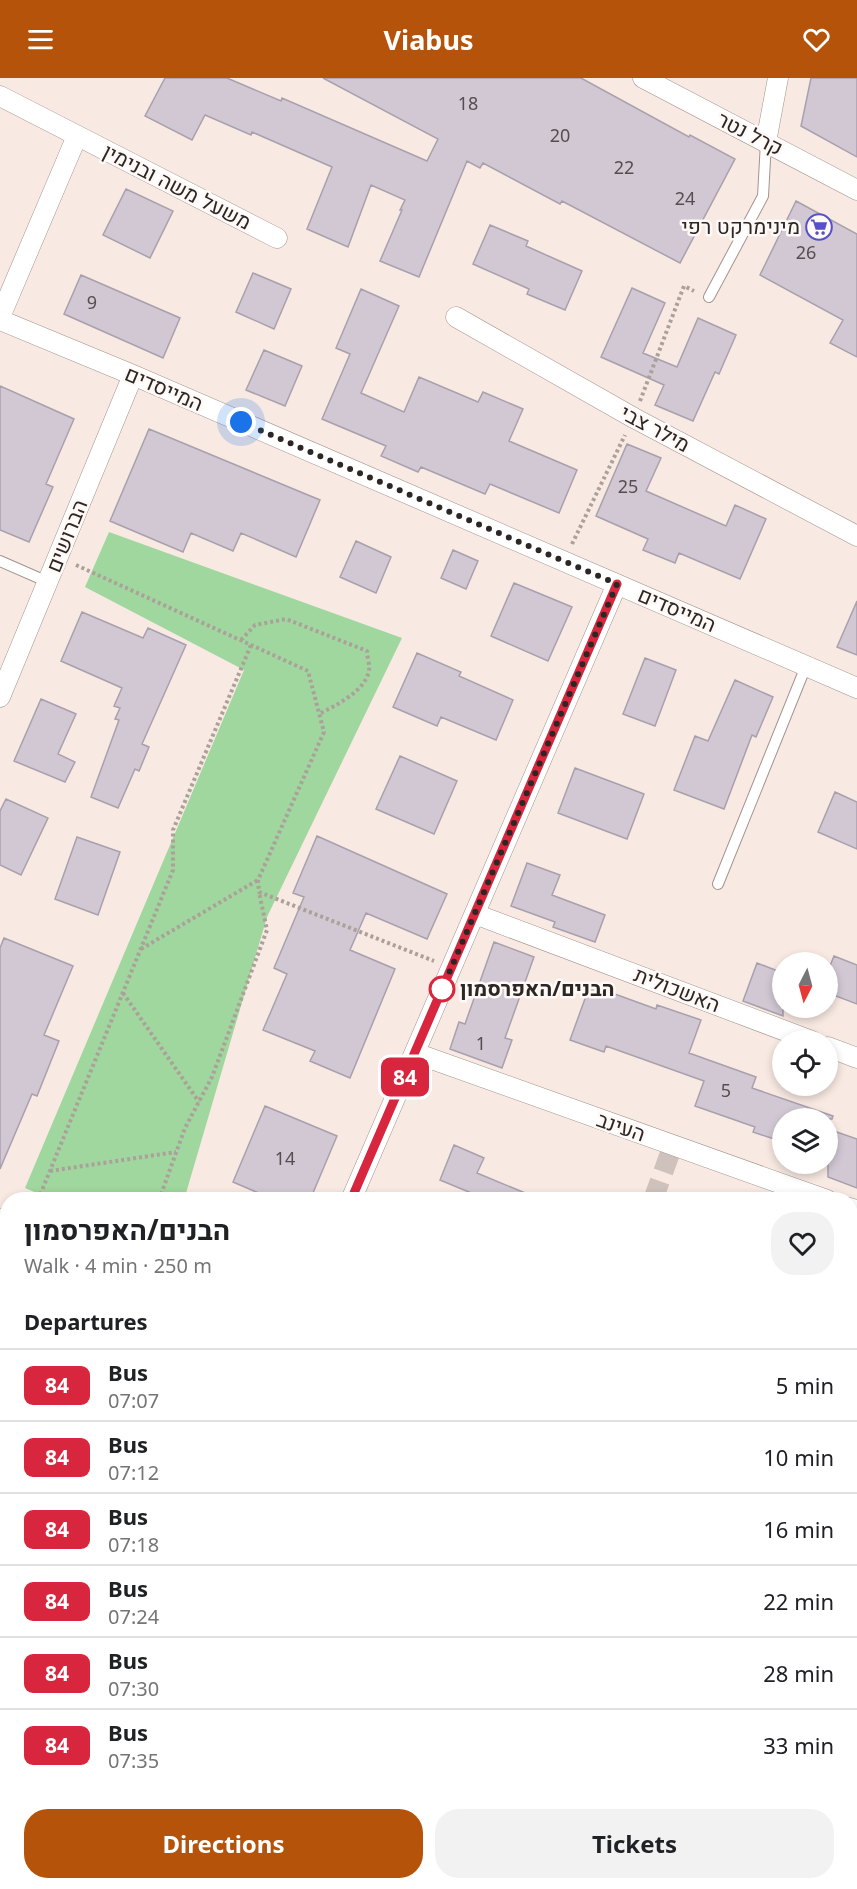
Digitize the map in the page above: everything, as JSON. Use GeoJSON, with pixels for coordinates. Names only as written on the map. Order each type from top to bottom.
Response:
{"type":"FeatureCollection","features":[{"type":"Feature","properties":{"kind":"street","name":"קרל נטר"},"geometry":{"type":"LineString","coordinates":[[643,78],[857,190]]}},
{"type":"Feature","properties":{"kind":"street"},"geometry":{"type":"LineString","coordinates":[[766,142],[778,78]]}},
{"type":"Feature","properties":{"kind":"street","name":"משעל משה ובנימין"},"geometry":{"type":"LineString","coordinates":[[0,96],[277,238]]}},
{"type":"Feature","properties":{"kind":"street","name":"משעל משה ובנימין"},"geometry":{"type":"LineString","coordinates":[[0,319],[78,136]]}},
{"type":"Feature","properties":{"kind":"street","name":"מילר צבי"},"geometry":{"type":"LineString","coordinates":[[456,317],[634,418],[857,536]]}},
{"type":"Feature","properties":{"kind":"street","name":"המייסדים"},"geometry":{"type":"LineString","coordinates":[[0,319],[857,688]]}},
{"type":"Feature","properties":{"kind":"street","name":"הברושים"},"geometry":{"type":"LineString","coordinates":[[0,697],[133,375]]}},
{"type":"Feature","properties":{"kind":"street"},"geometry":{"type":"LineString","coordinates":[[354,1192],[617,584]]}},
{"type":"Feature","properties":{"kind":"street","name":"האשכולית"},"geometry":{"type":"LineString","coordinates":[[475,914],[783,1030]]}},
{"type":"Feature","properties":{"kind":"street"},"geometry":{"type":"LineString","coordinates":[[838,1051],[857,1058]]}},
{"type":"Feature","properties":{"kind":"street","name":"העינב"},"geometry":{"type":"LineString","coordinates":[[415,1053],[805,1192]]}},
{"type":"Feature","properties":{"kind":"lane"},"geometry":{"type":"LineString","coordinates":[[709,297],[763,196],[766,142]]}},
{"type":"Feature","properties":{"kind":"lane"},"geometry":{"type":"LineString","coordinates":[[0,561],[48,582]]}},
{"type":"Feature","properties":{"kind":"lane"},"geometry":{"type":"LineString","coordinates":[[718,884],[806,666]]}},
{"type":"Feature","properties":{"kind":"path"},"geometry":{"type":"LineString","coordinates":[[59,557],[308,671],[324,732],[258,880],[267,930],[212,1077],[185,1128],[162,1192]]}},
{"type":"Feature","properties":{"kind":"path"},"geometry":{"type":"LineString","coordinates":[[241,640],[255,625],[286,619],[367,651],[369,671],[362,685],[341,703],[319,714]]}},
{"type":"Feature","properties":{"kind":"path"},"geometry":{"type":"LineString","coordinates":[[41,1192],[173,870],[173,831],[251,645]]}},
{"type":"Feature","properties":{"kind":"path"},"geometry":{"type":"LineString","coordinates":[[141,949],[258,880]]}},
{"type":"Feature","properties":{"kind":"path"},"geometry":{"type":"LineString","coordinates":[[259,892],[452,968]]}},
{"type":"Feature","properties":{"kind":"path"},"geometry":{"type":"LineString","coordinates":[[123,992],[199,1102]]}},
{"type":"Feature","properties":{"kind":"path"},"geometry":{"type":"LineString","coordinates":[[50,1172],[177,1152]]}},
{"type":"Feature","properties":{"kind":"green space"},"geometry":{"type":"Polygon","coordinates":[[[109,532],[402,638],[267,917],[186,1192],[34,1192],[25,1188],[244,670],[85,587],[109,532]]]}},
{"type":"Feature","properties":{"kind":"building"},"geometry":{"type":"Polygon","coordinates":[[[165,78],[227,78],[281,101],[282,98],[427,161],[438,139],[323,78],[581,78],[689,137],[690,135],[735,159],[680,263],[562,201],[560,204],[483,163],[480,168],[467,161],[419,277],[380,261],[405,200],[371,185],[348,247],[307,229],[332,167],[252,132],[251,135],[205,115],[192,140],[145,116],[165,78]]]}},
{"type":"Feature","properties":{"kind":"building"},"geometry":{"type":"Polygon","coordinates":[[[811,78],[857,78],[857,157],[801,126],[811,78]]]}},
{"type":"Feature","properties":{"kind":"building"},"geometry":{"type":"Polygon","coordinates":[[[126,189],[173,211],[150,258],[103,235],[126,189]]]}},
{"type":"Feature","properties":{"kind":"building"},"geometry":{"type":"Polygon","coordinates":[[[796,201],[857,234],[857,357],[830,343],[843,320],[760,275],[796,201]]]}},
{"type":"Feature","properties":{"kind":"building"},"geometry":{"type":"Polygon","coordinates":[[[490,225],[528,241],[526,246],[582,271],[565,310],[527,294],[529,289],[473,264],[490,225]]]}},
{"type":"Feature","properties":{"kind":"building"},"geometry":{"type":"Polygon","coordinates":[[[253,273],[291,289],[274,329],[236,312],[253,273]]]}},
{"type":"Feature","properties":{"kind":"building"},"geometry":{"type":"Polygon","coordinates":[[[81,275],[180,318],[163,358],[64,314],[81,275]]]}},
{"type":"Feature","properties":{"kind":"building"},"geometry":{"type":"Polygon","coordinates":[[[632,288],[665,303],[643,353],[677,367],[698,318],[736,335],[719,374],[715,372],[693,421],[655,405],[664,385],[601,357],[632,288]]]}},
{"type":"Feature","properties":{"kind":"building"},"geometry":{"type":"Polygon","coordinates":[[[361,289],[399,306],[361,393],[404,412],[419,377],[478,402],[483,392],[523,409],[509,441],[577,470],[559,513],[490,484],[485,494],[421,467],[418,472],[381,456],[386,446],[322,419],[350,354],[336,348],[361,289]]]}},
{"type":"Feature","properties":{"kind":"building"},"geometry":{"type":"Polygon","coordinates":[[[264,350],[302,366],[285,406],[246,390],[264,350]]]}},
{"type":"Feature","properties":{"kind":"building"},"geometry":{"type":"Polygon","coordinates":[[[0,386],[74,419],[46,484],[53,487],[29,542],[0,530],[0,386]]]}},
{"type":"Feature","properties":{"kind":"building"},"geometry":{"type":"Polygon","coordinates":[[[149,429],[320,500],[296,557],[241,533],[233,551],[191,533],[183,552],[110,521],[149,429]]]}},
{"type":"Feature","properties":{"kind":"building"},"geometry":{"type":"Polygon","coordinates":[[[627,444],[661,458],[646,491],[726,526],[735,505],[766,519],[740,579],[679,553],[675,563],[643,550],[648,539],[596,516],[627,444]]]}},
{"type":"Feature","properties":{"kind":"building"},"geometry":{"type":"Polygon","coordinates":[[[356,541],[391,557],[376,593],[340,577],[356,541]]]}},
{"type":"Feature","properties":{"kind":"building"},"geometry":{"type":"Polygon","coordinates":[[[453,550],[478,561],[466,589],[441,578],[453,550]]]}},
{"type":"Feature","properties":{"kind":"building"},"geometry":{"type":"Polygon","coordinates":[[[514,583],[572,607],[548,661],[491,636],[514,583]]]}},
{"type":"Feature","properties":{"kind":"building"},"geometry":{"type":"Polygon","coordinates":[[[857,601],[857,655],[837,647],[857,601]]]}},
{"type":"Feature","properties":{"kind":"building"},"geometry":{"type":"Polygon","coordinates":[[[82,612],[143,638],[148,628],[186,645],[142,744],[149,747],[139,771],[135,769],[118,808],[91,797],[119,720],[115,719],[120,708],[114,706],[122,688],[61,661],[82,612]]]}},
{"type":"Feature","properties":{"kind":"building"},"geometry":{"type":"Polygon","coordinates":[[[417,653],[461,672],[459,676],[513,700],[496,740],[441,717],[437,726],[393,707],[417,653]]]}},
{"type":"Feature","properties":{"kind":"building"},"geometry":{"type":"Polygon","coordinates":[[[645,658],[676,670],[655,726],[623,714],[645,658]]]}},
{"type":"Feature","properties":{"kind":"building"},"geometry":{"type":"Polygon","coordinates":[[[735,680],[773,697],[756,737],[752,735],[724,809],[674,790],[695,736],[708,741],[735,680]]]}},
{"type":"Feature","properties":{"kind":"building"},"geometry":{"type":"Polygon","coordinates":[[[41,699],[76,714],[58,754],[75,762],[65,782],[14,761],[41,699]]]}},
{"type":"Feature","properties":{"kind":"building"},"geometry":{"type":"Polygon","coordinates":[[[400,756],[457,781],[434,834],[376,809],[400,756]]]}},
{"type":"Feature","properties":{"kind":"building"},"geometry":{"type":"Polygon","coordinates":[[[575,768],[644,794],[627,839],[558,813],[575,768]]]}},
{"type":"Feature","properties":{"kind":"building"},"geometry":{"type":"Polygon","coordinates":[[[835,792],[857,802],[857,849],[818,832],[835,792]]]}},
{"type":"Feature","properties":{"kind":"building"},"geometry":{"type":"Polygon","coordinates":[[[6,799],[48,818],[21,875],[0,865],[0,811],[6,799]]]}},
{"type":"Feature","properties":{"kind":"building"},"geometry":{"type":"Polygon","coordinates":[[[317,836],[447,894],[427,939],[366,913],[350,950],[395,969],[350,1078],[310,1061],[315,1051],[263,1030],[287,974],[274,968],[304,897],[293,893],[317,836]]]}},
{"type":"Feature","properties":{"kind":"building"},"geometry":{"type":"Polygon","coordinates":[[[77,837],[120,852],[98,915],[55,899],[77,837]]]}},
{"type":"Feature","properties":{"kind":"building"},"geometry":{"type":"Polygon","coordinates":[[[527,863],[560,875],[552,895],[605,915],[595,942],[553,927],[555,922],[511,906],[527,863]]]}},
{"type":"Feature","properties":{"kind":"building"},"geometry":{"type":"Polygon","coordinates":[[[4,938],[73,966],[44,1035],[59,1041],[37,1096],[32,1094],[0,1169],[0,948],[4,938]]]}},
{"type":"Feature","properties":{"kind":"building"},"geometry":{"type":"Polygon","coordinates":[[[494,942],[534,957],[505,1038],[512,1040],[502,1068],[450,1049],[459,1022],[465,1024],[494,942]]]}},
{"type":"Feature","properties":{"kind":"building"},"geometry":{"type":"Polygon","coordinates":[[[838,958],[857,965],[857,1004],[838,997],[838,958]]]}},
{"type":"Feature","properties":{"kind":"building"},"geometry":{"type":"Polygon","coordinates":[[[757,963],[772,969],[772,1012],[743,1001],[757,963]]]}},
{"type":"Feature","properties":{"kind":"building"},"geometry":{"type":"Polygon","coordinates":[[[590,985],[656,1009],[657,1005],[701,1020],[689,1053],[756,1077],[752,1088],[810,1108],[772,1108],[772,1138],[753,1132],[755,1127],[695,1106],[704,1081],[606,1046],[604,1052],[570,1040],[590,985]]]}},
{"type":"Feature","properties":{"kind":"building"},"geometry":{"type":"Polygon","coordinates":[[[265,1106],[337,1136],[313,1192],[256,1192],[233,1182],[265,1106]]]}},
{"type":"Feature","properties":{"kind":"building"},"geometry":{"type":"Polygon","coordinates":[[[838,1132],[857,1139],[857,1188],[828,1177],[828,1174],[838,1174],[838,1132]]]}},
{"type":"Feature","properties":{"kind":"building"},"geometry":{"type":"Polygon","coordinates":[[[454,1145],[484,1158],[477,1173],[523,1192],[469,1192],[440,1180],[454,1145]]]}},
{"type":"Feature","properties":{"kind":"tunnel"},"geometry":{"type":"LineString","coordinates":[[656,1192],[673,1145]]}},
{"type":"Feature","properties":{"kind":"bus line","name":"84"},"geometry":{"type":"LineString","coordinates":[[354,1192],[617,584]]}},
{"type":"Feature","properties":{"kind":"place","name":"מינימרקט רפי"},"geometry":{"type":"Point","coordinates":[819,227]}},
{"type":"Feature","properties":{"kind":"place","name":"הבנים/האפרסמון"},"geometry":{"type":"Point","coordinates":[442,989]}},
{"type":"Feature","properties":{"kind":"route"},"geometry":{"type":"LineString","coordinates":[[241,422],[617,584],[440,994],[442,989]]}}]}
